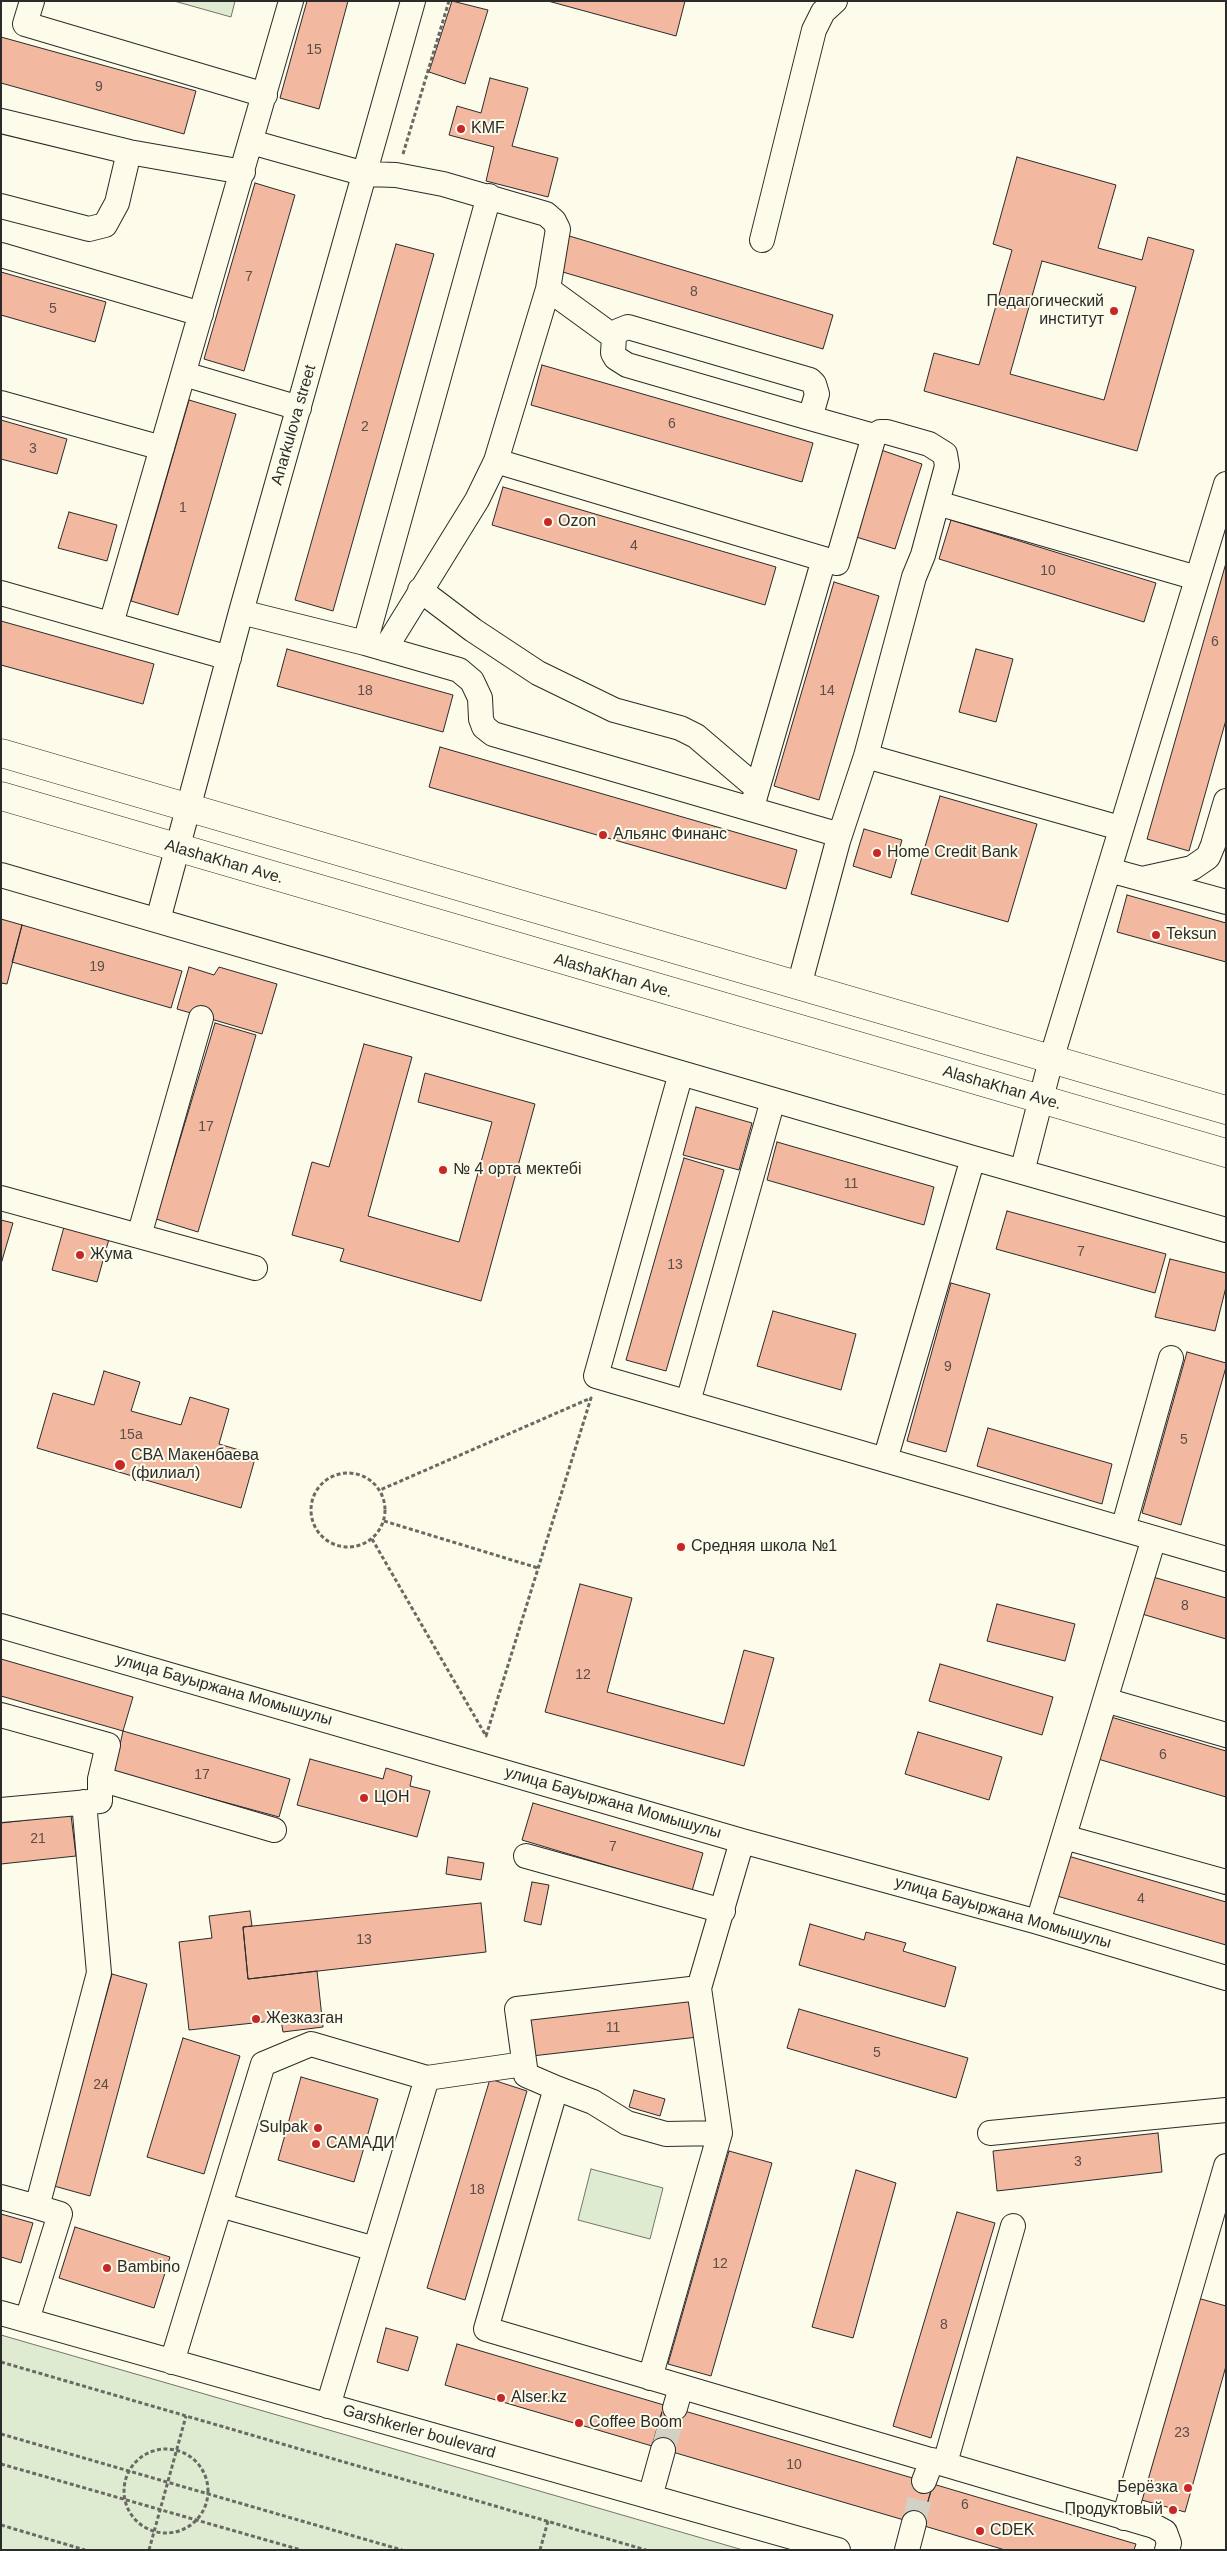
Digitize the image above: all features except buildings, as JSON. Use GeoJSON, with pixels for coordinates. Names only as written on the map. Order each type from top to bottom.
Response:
{"type":"FeatureCollection","features":[{"type":"Feature","properties":{"kind":"main road"},"geometry":{"type":"LineString","coordinates":[[1,753],[1226,1110]]}},
{"type":"Feature","properties":{"kind":"main road","name":"AlashaKhan Ave."},"geometry":{"type":"LineString","coordinates":[[1,796],[1226,1153]]}},
{"type":"Feature","properties":{"kind":"street"},"geometry":{"type":"LineString","coordinates":[[32,1],[25,24],[265,96]]}},
{"type":"Feature","properties":{"kind":"street"},"geometry":{"type":"LineString","coordinates":[[111,624],[291,1]]}},
{"type":"Feature","properties":{"kind":"street","name":"Anarkulova street"},"geometry":{"type":"LineString","coordinates":[[158,920],[241,612],[414,1]]}},
{"type":"Feature","properties":{"kind":"street"},"geometry":{"type":"LineString","coordinates":[[762,240],[814,30],[823,12],[835,1]]}},
{"type":"Feature","properties":{"kind":"street"},"geometry":{"type":"LineString","coordinates":[[1,122],[129,152],[243,172]]}},
{"type":"Feature","properties":{"kind":"street"},"geometry":{"type":"LineString","coordinates":[[251,142],[365,174],[396,175],[443,184],[489,196],[537,210],[554,221],[558,229],[548,289],[496,461],[477,500],[420,590],[375,646]]}},
{"type":"Feature","properties":{"kind":"street"},"geometry":{"type":"LineString","coordinates":[[1,206],[88,229],[105,226],[117,203],[129,152]]}},
{"type":"Feature","properties":{"kind":"street"},"geometry":{"type":"LineString","coordinates":[[375,646],[489,196]]}},
{"type":"Feature","properties":{"kind":"street"},"geometry":{"type":"LineString","coordinates":[[1,255],[201,314]]}},
{"type":"Feature","properties":{"kind":"street"},"geometry":{"type":"LineString","coordinates":[[548,289],[614,337]]}},
{"type":"Feature","properties":{"kind":"street"},"geometry":{"type":"LineString","coordinates":[[810,418],[817,394],[814,384],[810,380],[628,327],[618,331],[614,337],[612,353],[621,362],[810,418],[874,436]]}},
{"type":"Feature","properties":{"kind":"street"},"geometry":{"type":"LineString","coordinates":[[184,374],[299,408]]}},
{"type":"Feature","properties":{"kind":"street"},"geometry":{"type":"LineString","coordinates":[[1,403],[162,448]]}},
{"type":"Feature","properties":{"kind":"street"},"geometry":{"type":"LineString","coordinates":[[496,461],[837,563],[874,436],[880,432],[887,432],[929,444],[945,454],[947,466],[923,555],[914,577],[866,756],[840,835],[799,986]]}},
{"type":"Feature","properties":{"kind":"street"},"geometry":{"type":"LineString","coordinates":[[1022,1172],[1051,1060],[1226,484]]}},
{"type":"Feature","properties":{"kind":"street"},"geometry":{"type":"LineString","coordinates":[[937,503],[1197,578]]}},
{"type":"Feature","properties":{"kind":"street"},"geometry":{"type":"LineString","coordinates":[[754,798],[824,559]]}},
{"type":"Feature","properties":{"kind":"street"},"geometry":{"type":"LineString","coordinates":[[420,590],[473,630],[538,674],[614,710],[680,728],[696,736],[754,798]]}},
{"type":"Feature","properties":{"kind":"street"},"geometry":{"type":"LineString","coordinates":[[1,593],[229,658]]}},
{"type":"Feature","properties":{"kind":"street"},"geometry":{"type":"LineString","coordinates":[[241,612],[375,646],[459,670],[472,681],[480,698],[481,719],[484,727],[493,734],[754,798],[840,835]]}},
{"type":"Feature","properties":{"kind":"street"},"geometry":{"type":"LineString","coordinates":[[866,756],[1120,828]]}},
{"type":"Feature","properties":{"kind":"street"},"geometry":{"type":"LineString","coordinates":[[1142,879],[1192,868],[1208,857],[1226,801]]}},
{"type":"Feature","properties":{"kind":"street"},"geometry":{"type":"LineString","coordinates":[[1109,870],[1226,902]]}},
{"type":"Feature","properties":{"kind":"street"},"geometry":{"type":"LineString","coordinates":[[1,875],[1226,1230]]}},
{"type":"Feature","properties":{"kind":"street"},"geometry":{"type":"LineString","coordinates":[[139,1236],[201,1018]]}},
{"type":"Feature","properties":{"kind":"street"},"geometry":{"type":"LineString","coordinates":[[681,1073],[596,1376],[1226,1559]]}},
{"type":"Feature","properties":{"kind":"street"},"geometry":{"type":"LineString","coordinates":[[688,1402],[773,1100]]}},
{"type":"Feature","properties":{"kind":"street"},"geometry":{"type":"LineString","coordinates":[[886,1460],[973,1158]]}},
{"type":"Feature","properties":{"kind":"street"},"geometry":{"type":"LineString","coordinates":[[1,1198],[255,1268]]}},
{"type":"Feature","properties":{"kind":"street"},"geometry":{"type":"LineString","coordinates":[[1123,1529],[1171,1358]]}},
{"type":"Feature","properties":{"kind":"street"},"geometry":{"type":"LineString","coordinates":[[1038,1922],[1154,1538]]}},
{"type":"Feature","properties":{"kind":"street","name":"улица Бауыржана Момышулы"},"geometry":{"type":"LineString","coordinates":[[1,1626],[742,1841],[1038,1922],[1226,1978]]}},
{"type":"Feature","properties":{"kind":"street"},"geometry":{"type":"LineString","coordinates":[[1105,1700],[1226,1736]]}},
{"type":"Feature","properties":{"kind":"street"},"geometry":{"type":"LineString","coordinates":[[1,1715],[108,1745],[100,1779],[100,1801],[1,1810]]}},
{"type":"Feature","properties":{"kind":"street"},"geometry":{"type":"LineString","coordinates":[[100,1779],[274,1830]]}},
{"type":"Feature","properties":{"kind":"street"},"geometry":{"type":"LineString","coordinates":[[36,2207],[99,1973],[84,1802]]}},
{"type":"Feature","properties":{"kind":"street"},"geometry":{"type":"LineString","coordinates":[[1064,1836],[1226,1882]]}},
{"type":"Feature","properties":{"kind":"street"},"geometry":{"type":"LineString","coordinates":[[650,2378],[720,2133],[699,1988],[742,1841]]}},
{"type":"Feature","properties":{"kind":"street"},"geometry":{"type":"LineString","coordinates":[[526,1856],[722,1911]]}},
{"type":"Feature","properties":{"kind":"street"},"geometry":{"type":"LineString","coordinates":[[699,1988],[517,2009],[524,2064],[526,2075],[593,2102],[627,2123],[666,2134],[720,2133]]}},
{"type":"Feature","properties":{"kind":"street"},"geometry":{"type":"LineString","coordinates":[[172,2362],[263,2064],[311,2044],[427,2078],[524,2064]]}},
{"type":"Feature","properties":{"kind":"street"},"geometry":{"type":"LineString","coordinates":[[328,2406],[427,2078]]}},
{"type":"Feature","properties":{"kind":"street"},"geometry":{"type":"LineString","coordinates":[[556,2088],[486,2329],[650,2378],[678,2397],[1124,2518],[1165,2532],[1169,2543],[1167,2550]]}},
{"type":"Feature","properties":{"kind":"street"},"geometry":{"type":"LineString","coordinates":[[990,2133],[1226,2110]]}},
{"type":"Feature","properties":{"kind":"street"},"geometry":{"type":"LineString","coordinates":[[1124,2518],[1217,2231],[1226,2166]]}},
{"type":"Feature","properties":{"kind":"street"},"geometry":{"type":"LineString","coordinates":[[1,2197],[60,2214],[28,2320]]}},
{"type":"Feature","properties":{"kind":"street"},"geometry":{"type":"LineString","coordinates":[[220,2205],[375,2249]]}},
{"type":"Feature","properties":{"kind":"street"},"geometry":{"type":"LineString","coordinates":[[934,2468],[1013,2226]]}},
{"type":"Feature","properties":{"kind":"street","name":"Garshkerler boulevard"},"geometry":{"type":"LineString","coordinates":[[1,2313],[838,2550]]}},
{"type":"Feature","properties":{"kind":"street"},"geometry":{"type":"LineString","coordinates":[[650,2497],[663,2450]]}},
{"type":"Feature","properties":{"kind":"street"},"geometry":{"type":"LineString","coordinates":[[907,2550],[914,2523]]}},
{"type":"Feature","properties":{"kind":"path"},"geometry":{"type":"LineString","coordinates":[[396,175],[449,1]]}},
{"type":"Feature","properties":{"kind":"path"},"geometry":{"type":"LineString","coordinates":[[372,1539],[486,1736],[591,1398],[380,1490]]}},
{"type":"Feature","properties":{"kind":"path"},"geometry":{"type":"LineString","coordinates":[[360,1474],[380,1490],[386,1510],[384,1521],[372,1539],[361,1545],[349,1548],[336,1546],[325,1539],[316,1529],[312,1517],[311,1504],[315,1492],[323,1482],[334,1475],[360,1474]]}},
{"type":"Feature","properties":{"kind":"path"},"geometry":{"type":"LineString","coordinates":[[384,1521],[538,1568]]}},
{"type":"Feature","properties":{"kind":"path"},"geometry":{"type":"LineString","coordinates":[[1,2362],[646,2550]]}},
{"type":"Feature","properties":{"kind":"path"},"geometry":{"type":"LineString","coordinates":[[149,2550],[186,2416]]}},
{"type":"Feature","properties":{"kind":"path"},"geometry":{"type":"LineString","coordinates":[[1,2434],[402,2550]]}},
{"type":"Feature","properties":{"kind":"path"},"geometry":{"type":"LineString","coordinates":[[164,2449],[177,2450],[190,2456],[200,2465],[206,2477],[208,2494],[206,2505],[196,2520],[177,2532],[154,2530],[138,2522],[129,2511],[125,2499],[125,2483],[129,2471],[138,2459],[150,2452],[164,2449]]}},
{"type":"Feature","properties":{"kind":"path"},"geometry":{"type":"LineString","coordinates":[[1,2464],[301,2550]]}},
{"type":"Feature","properties":{"kind":"path"},"geometry":{"type":"LineString","coordinates":[[540,2550],[548,2521]]}},
{"type":"Feature","properties":{"kind":"path"},"geometry":{"type":"LineString","coordinates":[[1,2525],[86,2550]]}},
{"type":"Feature","properties":{"kind":"green space"},"geometry":{"type":"Polygon","coordinates":[[[174,1],[235,1],[231,17],[174,1]]]}},
{"type":"Feature","properties":{"kind":"green space"},"geometry":{"type":"Polygon","coordinates":[[[591,2169],[663,2188],[650,2239],[578,2220],[591,2169]]]}},
{"type":"Feature","properties":{"kind":"green space"},"geometry":{"type":"Polygon","coordinates":[[[1,2335],[743,2550],[1,2550],[1,2335]]]}},
{"type":"Feature","properties":{"kind":"tunnel"},"geometry":{"type":"LineString","coordinates":[[663,2450],[675,2408]]}},
{"type":"Feature","properties":{"kind":"tunnel"},"geometry":{"type":"LineString","coordinates":[[914,2523],[924,2481]]}},
{"type":"Feature","properties":{"kind":"place","name":"KMF"},"geometry":{"type":"Point","coordinates":[461,129]}},
{"type":"Feature","properties":{"kind":"place","name":"Педагогический институт"},"geometry":{"type":"Point","coordinates":[1114,311]}},
{"type":"Feature","properties":{"kind":"place","name":"Ozon"},"geometry":{"type":"Point","coordinates":[548,522]}},
{"type":"Feature","properties":{"kind":"place","name":"Альянс Финанс"},"geometry":{"type":"Point","coordinates":[603,835]}},
{"type":"Feature","properties":{"kind":"place","name":"Home Credit Bank"},"geometry":{"type":"Point","coordinates":[877,853]}},
{"type":"Feature","properties":{"kind":"place","name":"Teksun"},"geometry":{"type":"Point","coordinates":[1156,935]}},
{"type":"Feature","properties":{"kind":"place","name":"№ 4 орта мектебі"},"geometry":{"type":"Point","coordinates":[443,1170]}},
{"type":"Feature","properties":{"kind":"place","name":"Жума"},"geometry":{"type":"Point","coordinates":[80,1255]}},
{"type":"Feature","properties":{"kind":"place","name":"СВА Макенбаева (филиал)"},"geometry":{"type":"Point","coordinates":[120,1465]}},
{"type":"Feature","properties":{"kind":"place","name":"Средняя школа №1"},"geometry":{"type":"Point","coordinates":[681,1547]}},
{"type":"Feature","properties":{"kind":"place","name":"ЦОН"},"geometry":{"type":"Point","coordinates":[364,1798]}},
{"type":"Feature","properties":{"kind":"place","name":"Жезказган"},"geometry":{"type":"Point","coordinates":[256,2019]}},
{"type":"Feature","properties":{"kind":"place","name":"Sulpak"},"geometry":{"type":"Point","coordinates":[318,2128]}},
{"type":"Feature","properties":{"kind":"place","name":"САМАДИ"},"geometry":{"type":"Point","coordinates":[316,2144]}},
{"type":"Feature","properties":{"kind":"place","name":"Bambino"},"geometry":{"type":"Point","coordinates":[107,2268]}},
{"type":"Feature","properties":{"kind":"place","name":"Alser.kz"},"geometry":{"type":"Point","coordinates":[501,2398]}},
{"type":"Feature","properties":{"kind":"place","name":"Coffee Boom"},"geometry":{"type":"Point","coordinates":[579,2423]}},
{"type":"Feature","properties":{"kind":"place","name":"Берёзка"},"geometry":{"type":"Point","coordinates":[1188,2488]}},
{"type":"Feature","properties":{"kind":"place","name":"Продуктовый"},"geometry":{"type":"Point","coordinates":[1173,2510]}},
{"type":"Feature","properties":{"kind":"place","name":"CDEK"},"geometry":{"type":"Point","coordinates":[980,2531]}}]}
